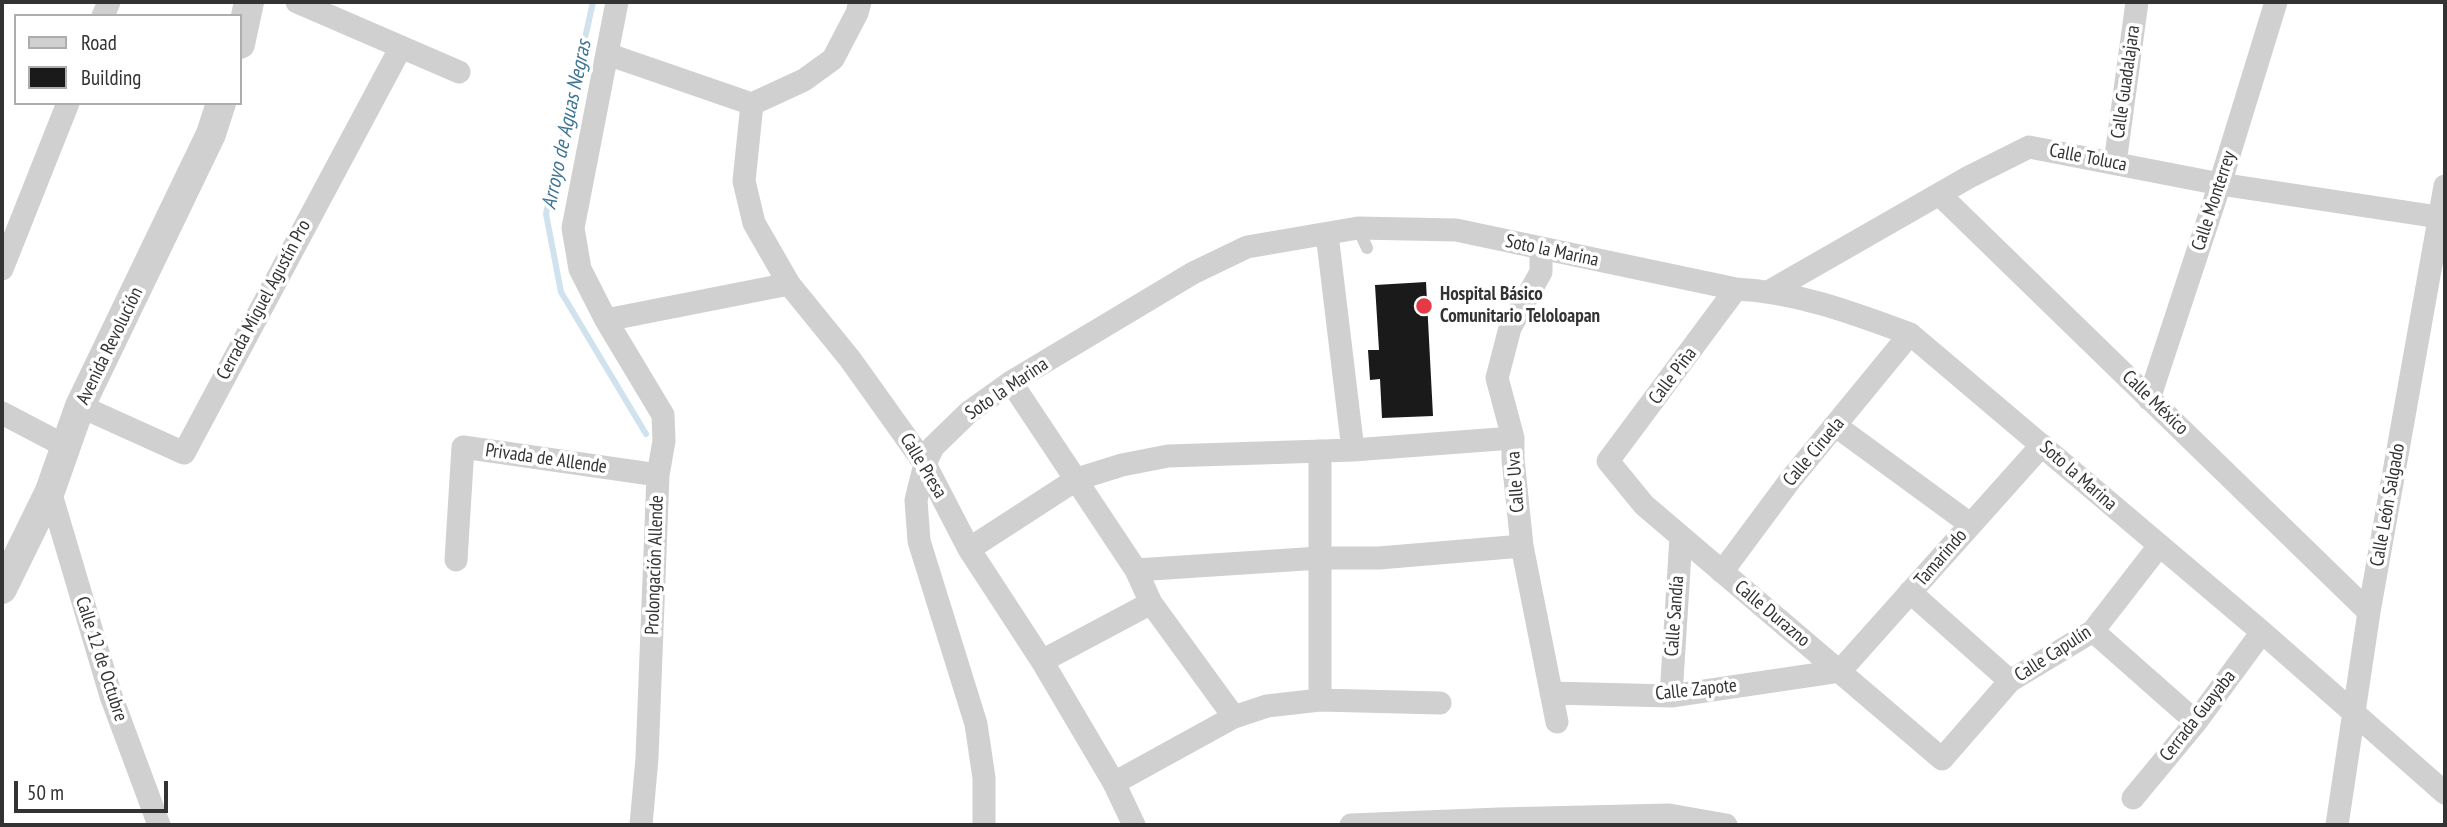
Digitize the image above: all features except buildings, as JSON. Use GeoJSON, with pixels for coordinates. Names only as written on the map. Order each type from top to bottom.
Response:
{"type":"FeatureCollection","features":[{"type":"Feature","properties":{"kind":"street"},"geometry":{"type":"LineString","coordinates":[[242,35],[249,2]]}},
{"type":"Feature","properties":{"kind":"street"},"geometry":{"type":"LineString","coordinates":[[297,2],[459,72]]}},
{"type":"Feature","properties":{"kind":"street","name":"Prolongación Allende"},"geometry":{"type":"LineString","coordinates":[[617,2],[573,228],[580,270],[606,320],[663,415],[664,441],[658,475],[647,758],[641,825]]}},
{"type":"Feature","properties":{"kind":"street","name":"Calle Guadalajara"},"geometry":{"type":"LineString","coordinates":[[2116,163],[2137,2]]}},
{"type":"Feature","properties":{"kind":"street","name":"Calle Monterrey"},"geometry":{"type":"LineString","coordinates":[[2150,399],[2276,2]]}},
{"type":"Feature","properties":{"kind":"street"},"geometry":{"type":"LineString","coordinates":[[607,54],[752,104],[804,80],[833,59],[858,7]]}},
{"type":"Feature","properties":{"kind":"street","name":"Cerrada Miguel Agustín Pro"},"geometry":{"type":"LineString","coordinates":[[80,406],[184,453],[401,47]]}},
{"type":"Feature","properties":{"kind":"street","name":"Calle Presa"},"geometry":{"type":"LineString","coordinates":[[752,104],[744,181],[754,223],[789,284],[850,359],[925,464],[970,549],[1042,661],[1114,783],[1134,825]]}},
{"type":"Feature","properties":{"kind":"street"},"geometry":{"type":"LineString","coordinates":[[2,269],[67,105]]}},
{"type":"Feature","properties":{"kind":"street","name":"Avenida Revolución"},"geometry":{"type":"LineString","coordinates":[[2,589],[50,491],[80,406],[211,134],[220,105]]}},
{"type":"Feature","properties":{"kind":"street","name":"Calle Toluca"},"geometry":{"type":"LineString","coordinates":[[1770,291],[2029,147],[2220,184],[2443,217]]}},
{"type":"Feature","properties":{"kind":"street","name":"Calle León Salgado"},"geometry":{"type":"LineString","coordinates":[[2337,825],[2369,612],[2443,217],[2445,186]]}},
{"type":"Feature","properties":{"kind":"street","name":"Calle México"},"geometry":{"type":"LineString","coordinates":[[1940,195],[2369,612]]}},
{"type":"Feature","properties":{"kind":"street","name":"Soto la Marina"},"geometry":{"type":"LineString","coordinates":[[984,825],[985,778],[976,724],[919,541],[916,500],[925,464],[933,447],[969,412],[1011,382],[1193,273],[1247,247],[1327,234],[1362,238],[1457,230],[1541,250],[1736,289],[1770,291],[1840,308],[1910,334],[2262,632],[2445,793]]}},
{"type":"Feature","properties":{"kind":"street"},"geometry":{"type":"LineString","coordinates":[[1327,234],[1353,450]]}},
{"type":"Feature","properties":{"kind":"street","name":"Calle Uva"},"geometry":{"type":"LineString","coordinates":[[1541,250],[1541,272],[1510,328],[1497,378],[1513,438],[1522,546],[1557,722]]}},
{"type":"Feature","properties":{"kind":"street"},"geometry":{"type":"LineString","coordinates":[[606,320],[789,284]]}},
{"type":"Feature","properties":{"kind":"street","name":"Calle Piña"},"geometry":{"type":"LineString","coordinates":[[1608,461],[1736,289]]}},
{"type":"Feature","properties":{"kind":"street","name":"Calle Ciruela"},"geometry":{"type":"LineString","coordinates":[[1722,572],[1790,479],[1910,334]]}},
{"type":"Feature","properties":{"kind":"street"},"geometry":{"type":"LineString","coordinates":[[1011,382],[1136,570],[1151,603],[1234,717]]}},
{"type":"Feature","properties":{"kind":"street"},"geometry":{"type":"LineString","coordinates":[[2,413],[65,446]]}},
{"type":"Feature","properties":{"kind":"street"},"geometry":{"type":"LineString","coordinates":[[1836,426],[1970,524]]}},
{"type":"Feature","properties":{"kind":"street"},"geometry":{"type":"LineString","coordinates":[[970,549],[1077,479],[1122,465],[1168,456],[1353,450],[1513,438]]}},
{"type":"Feature","properties":{"kind":"street","name":"Tamarindo"},"geometry":{"type":"LineString","coordinates":[[1840,671],[2042,445]]}},
{"type":"Feature","properties":{"kind":"street","name":"Privada de Allende"},"geometry":{"type":"LineString","coordinates":[[456,561],[463,447],[658,475]]}},
{"type":"Feature","properties":{"kind":"street"},"geometry":{"type":"LineString","coordinates":[[1320,451],[1320,700]]}},
{"type":"Feature","properties":{"kind":"street","name":"Calle Durazno"},"geometry":{"type":"LineString","coordinates":[[1608,461],[1644,505],[1942,759]]}},
{"type":"Feature","properties":{"kind":"street","name":"Calle 12 de Octubre"},"geometry":{"type":"LineString","coordinates":[[50,491],[111,696],[159,825]]}},
{"type":"Feature","properties":{"kind":"street","name":"Calle Sandía"},"geometry":{"type":"LineString","coordinates":[[1671,696],[1681,537]]}},
{"type":"Feature","properties":{"kind":"street"},"geometry":{"type":"LineString","coordinates":[[1136,570],[1320,558],[1379,558],[1522,546]]}},
{"type":"Feature","properties":{"kind":"street","name":"Calle Capulín"},"geometry":{"type":"LineString","coordinates":[[1942,759],[2010,681],[2093,631],[2159,546]]}},
{"type":"Feature","properties":{"kind":"street"},"geometry":{"type":"LineString","coordinates":[[1910,592],[2010,681]]}},
{"type":"Feature","properties":{"kind":"street"},"geometry":{"type":"LineString","coordinates":[[1042,661],[1151,603]]}},
{"type":"Feature","properties":{"kind":"street"},"geometry":{"type":"LineString","coordinates":[[2093,631],[2196,722]]}},
{"type":"Feature","properties":{"kind":"street","name":"Cerrada Guayaba"},"geometry":{"type":"LineString","coordinates":[[2133,798],[2196,722],[2262,632]]}},
{"type":"Feature","properties":{"kind":"street","name":"Calle Zapote"},"geometry":{"type":"LineString","coordinates":[[1551,693],[1671,696],[1840,671]]}},
{"type":"Feature","properties":{"kind":"street"},"geometry":{"type":"LineString","coordinates":[[1114,783],[1234,717],[1267,706],[1320,700],[1440,703]]}},
{"type":"Feature","properties":{"kind":"street"},"geometry":{"type":"LineString","coordinates":[[1351,825],[1669,816],[1726,825]]}},
{"type":"Feature","properties":{"kind":"waterway","name":"Arroyo de Aguas Negras"},"geometry":{"type":"LineString","coordinates":[[593,2],[546,214],[561,292],[646,434]]}},
{"type":"Feature","properties":{"kind":"place","name":"Hospital Básico Comunitario Teloloapan"},"geometry":{"type":"Point","coordinates":[1424,306]}}]}
